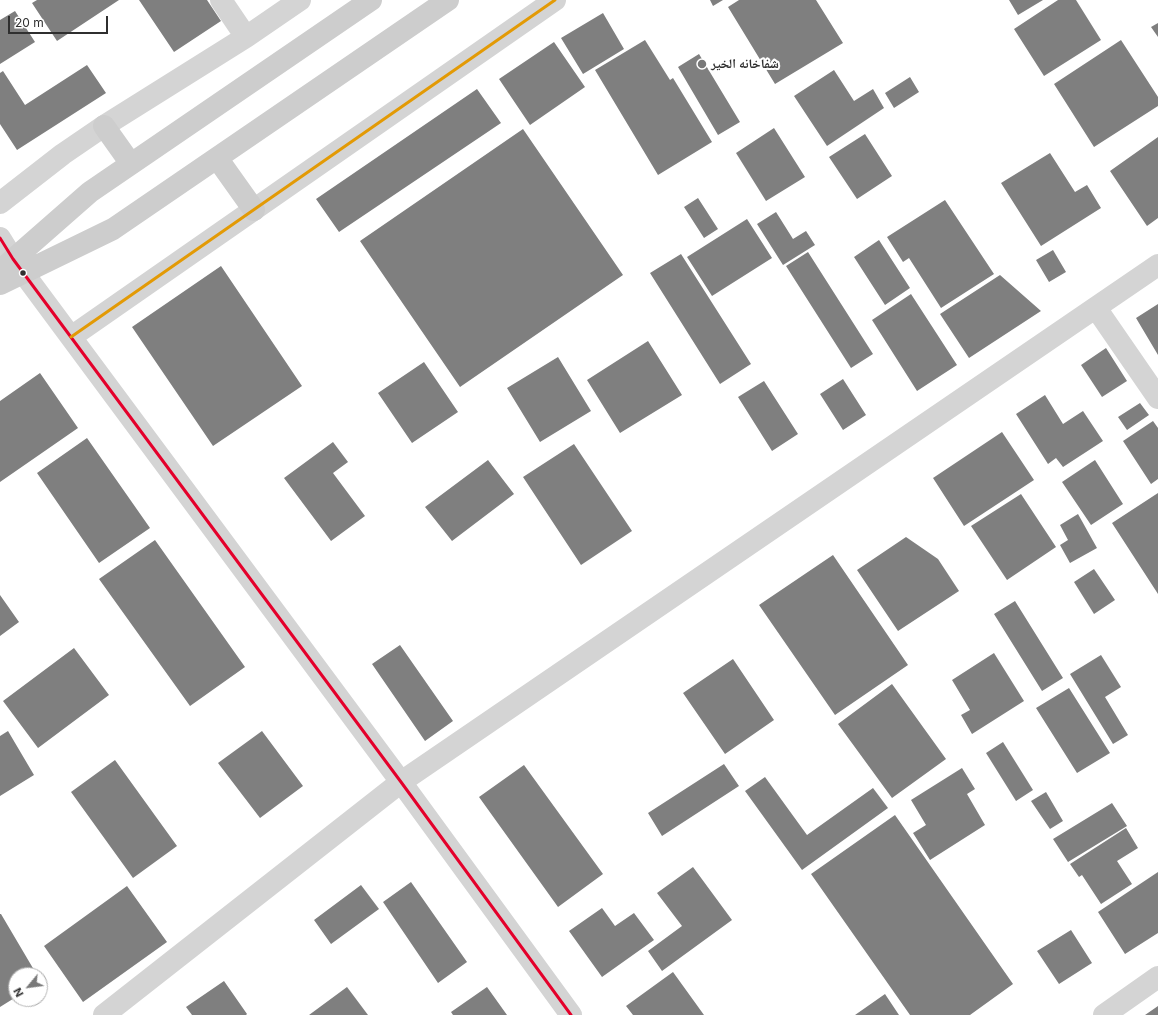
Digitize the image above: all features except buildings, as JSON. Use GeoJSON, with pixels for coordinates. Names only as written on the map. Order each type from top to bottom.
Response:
{"type":"FeatureCollection","features":[{"type":"Feature","properties":{"kind":"main road"},"geometry":{"type":"LineString","coordinates":[[0,284],[12,268],[90,192],[371,0]]}},
{"type":"Feature","properties":{"kind":"main road"},"geometry":{"type":"LineString","coordinates":[[12,268],[113,229],[448,0]]}},
{"type":"Feature","properties":{"kind":"main road"},"geometry":{"type":"LineString","coordinates":[[104,126],[131,164]]}},
{"type":"Feature","properties":{"kind":"main road"},"geometry":{"type":"LineString","coordinates":[[216,158],[254,210]]}},
{"type":"Feature","properties":{"kind":"street"},"geometry":{"type":"LineString","coordinates":[[221,0],[246,37]]}},
{"type":"Feature","properties":{"kind":"street"},"geometry":{"type":"LineString","coordinates":[[0,203],[63,154],[104,126],[246,37],[300,0]]}},
{"type":"Feature","properties":{"kind":"street"},"geometry":{"type":"LineString","coordinates":[[71,336],[555,0]]}},
{"type":"Feature","properties":{"kind":"street"},"geometry":{"type":"LineString","coordinates":[[0,238],[12,268],[71,336],[401,782],[571,1015]]}},
{"type":"Feature","properties":{"kind":"street"},"geometry":{"type":"LineString","coordinates":[[104,1015],[401,782],[1158,265]]}},
{"type":"Feature","properties":{"kind":"street"},"geometry":{"type":"LineString","coordinates":[[1096,308],[1158,398]]}},
{"type":"Feature","properties":{"kind":"street"},"geometry":{"type":"LineString","coordinates":[[1104,1015],[1158,977]]}},
{"type":"Feature","properties":{"kind":"transit line"},"geometry":{"type":"LineString","coordinates":[[71,337],[555,0]]}},
{"type":"Feature","properties":{"kind":"transit line"},"geometry":{"type":"LineString","coordinates":[[0,238],[13,259],[401,782],[571,1015]]}},
{"type":"Feature","properties":{"kind":"place","name":"شفاخانه الخیر"},"geometry":{"type":"Point","coordinates":[702,64]}}]}
